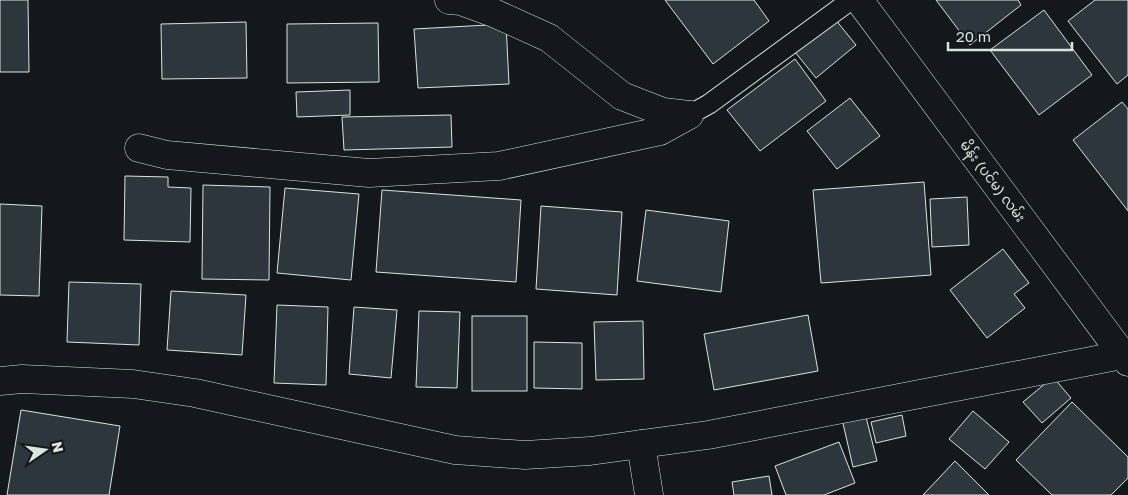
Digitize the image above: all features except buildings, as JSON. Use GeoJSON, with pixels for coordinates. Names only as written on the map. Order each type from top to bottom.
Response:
{"type":"FeatureCollection","features":[{"type":"Feature","properties":{"kind":"street"},"geometry":{"type":"LineString","coordinates":[[449,0],[461,1],[494,13],[549,38],[622,96],[663,112],[689,115]]}},
{"type":"Feature","properties":{"kind":"street","name":"မိန်း (ပင်မ) လမ်း"},"geometry":{"type":"LineString","coordinates":[[859,0],[1125,358]]}},
{"type":"Feature","properties":{"kind":"street"},"geometry":{"type":"LineString","coordinates":[[139,148],[167,155],[369,173],[499,166],[660,131],[689,115]]}},
{"type":"Feature","properties":{"kind":"street"},"geometry":{"type":"LineString","coordinates":[[0,381],[22,379],[133,384],[195,393],[455,450],[526,455],[590,451],[718,433],[1125,358]]}},
{"type":"Feature","properties":{"kind":"street"},"geometry":{"type":"LineString","coordinates":[[641,444],[649,495]]}},
{"type":"Feature","properties":{"kind":"lane"},"geometry":{"type":"LineString","coordinates":[[689,115],[709,104],[851,0]]}}]}
